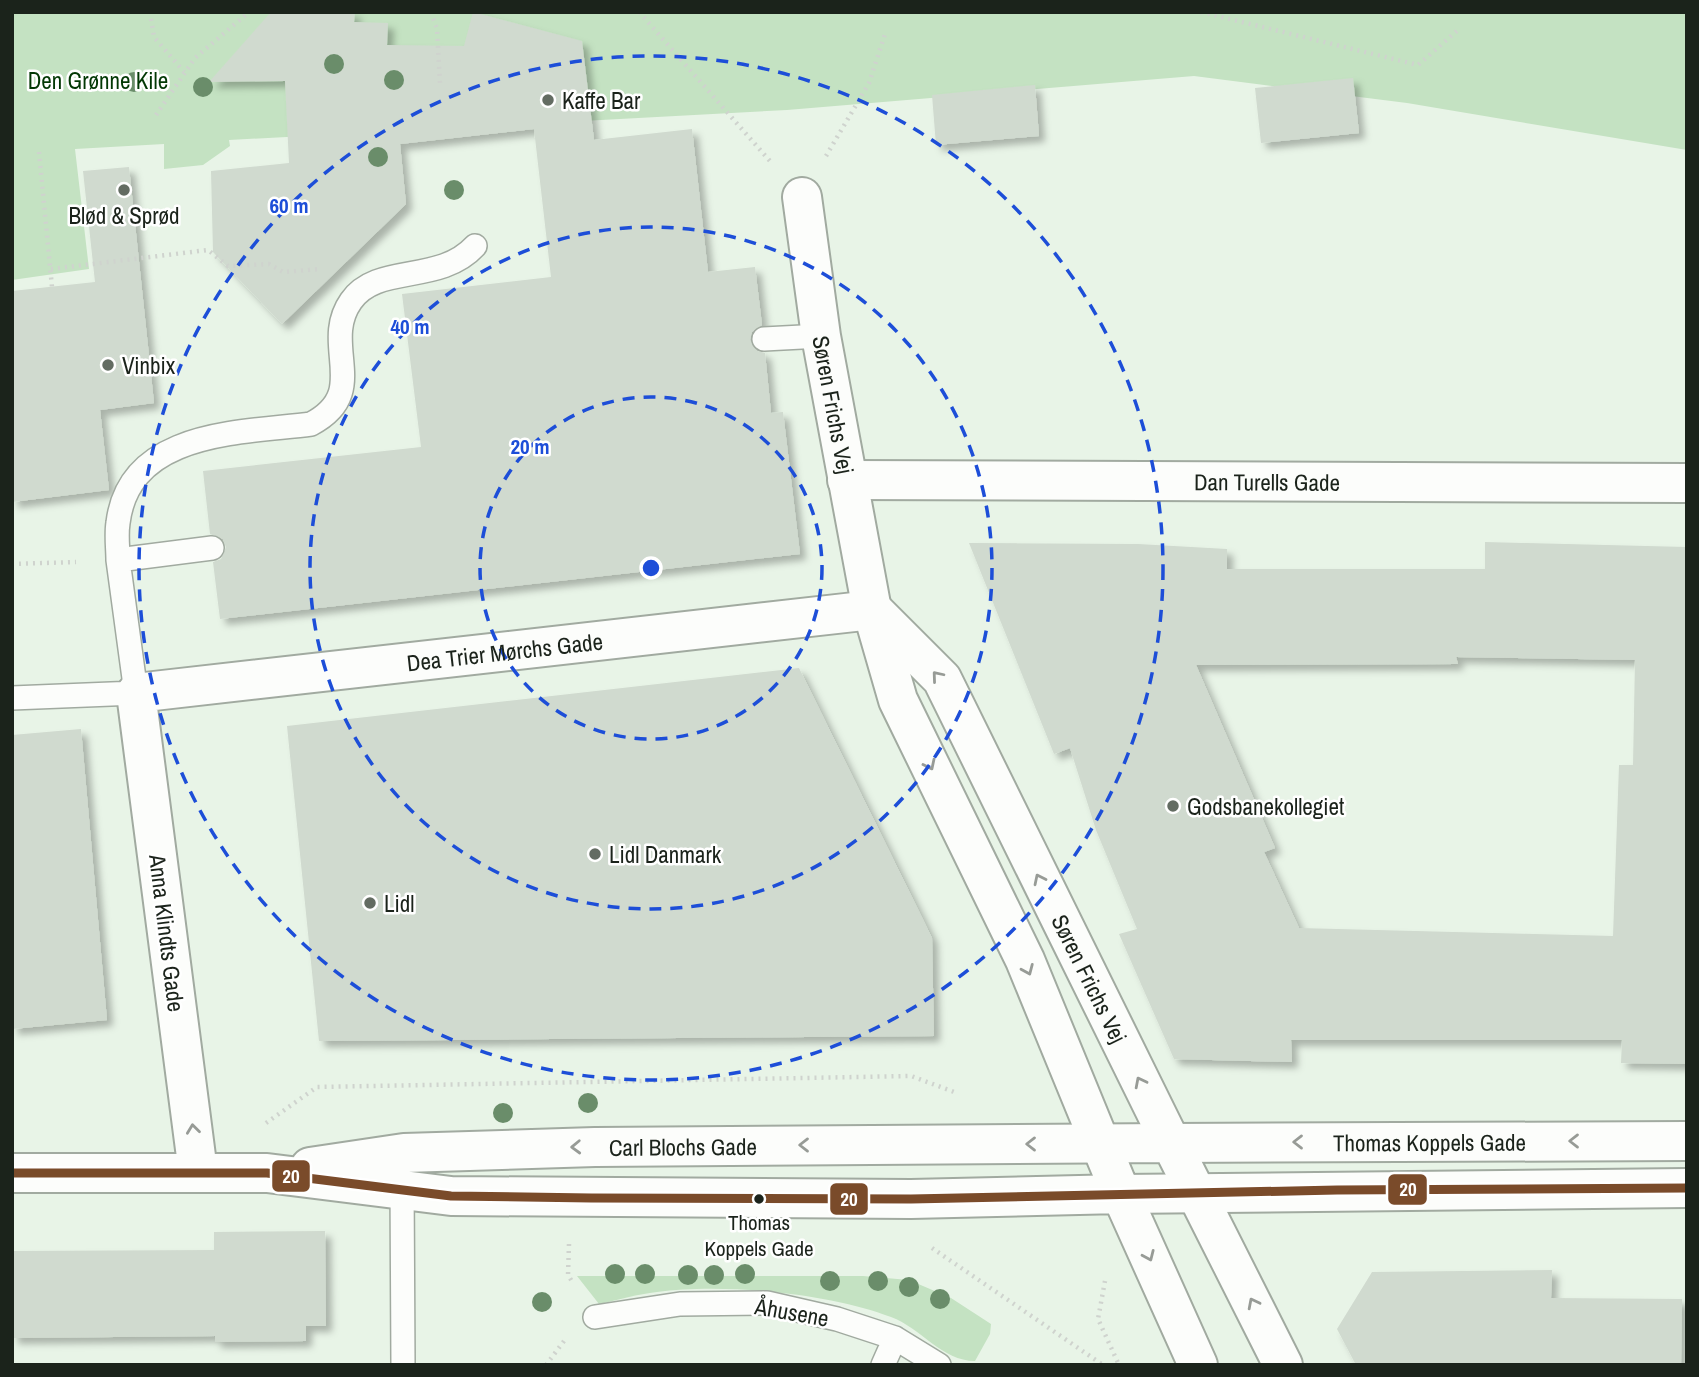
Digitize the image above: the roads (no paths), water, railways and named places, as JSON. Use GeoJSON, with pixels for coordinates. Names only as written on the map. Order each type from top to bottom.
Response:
{"type":"FeatureCollection","features":[{"type":"Feature","properties":{"kind":"street","name":"Søren Frichs Vej"},"geometry":{"type":"LineString","coordinates":[[803,197],[821,336],[847,480],[872,610],[898,700],[1025,960],[1121,1194],[1198,1365]]}},
{"type":"Feature","properties":{"kind":"street","name":"Dan Turells Gade"},"geometry":{"type":"LineString","coordinates":[[847,480],[1687,483]]}},
{"type":"Feature","properties":{"kind":"street","name":"Søren Frichs Vej"},"geometry":{"type":"LineString","coordinates":[[872,610],[942,679],[1283,1365]]}},
{"type":"Feature","properties":{"kind":"street","name":"Dea Trier Mørchs Gade"},"geometry":{"type":"LineString","coordinates":[[136,694],[872,610]]}},
{"type":"Feature","properties":{"kind":"street","name":"Anna Klindts Gade"},"geometry":{"type":"LineString","coordinates":[[136,694],[198,1172]]}},
{"type":"Feature","properties":{"kind":"street","name":"Thomas Koppels Gade"},"geometry":{"type":"LineString","coordinates":[[1100,1143],[1687,1141]]}},
{"type":"Feature","properties":{"kind":"street","name":"Carl Blochs Gade"},"geometry":{"type":"LineString","coordinates":[[267,1173],[404,1153],[595,1147],[1100,1143]]}},
{"type":"Feature","properties":{"kind":"street","name":"Carl Blochs Gade"},"geometry":{"type":"LineString","coordinates":[[12,1173],[267,1173],[401,1192],[452,1196],[854,1199],[1121,1194]]}},
{"type":"Feature","properties":{"kind":"street","name":"Thomas Koppels Gade"},"geometry":{"type":"LineString","coordinates":[[1121,1194],[1687,1188]]}},
{"type":"Feature","properties":{"kind":"lane"},"geometry":{"type":"LineString","coordinates":[[12,698],[136,694],[118,560],[120,512],[139,474],[170,450],[201,438],[311,424],[333,409],[343,389],[341,321],[350,301],[370,285],[444,268],[461,260],[475,246]]}},
{"type":"Feature","properties":{"kind":"lane"},"geometry":{"type":"LineString","coordinates":[[764,339],[821,336]]}},
{"type":"Feature","properties":{"kind":"lane"},"geometry":{"type":"LineString","coordinates":[[118,560],[212,548]]}},
{"type":"Feature","properties":{"kind":"lane"},"geometry":{"type":"LineString","coordinates":[[403,1365],[401,1192],[404,1153]]}},
{"type":"Feature","properties":{"kind":"lane","name":"Åhusene"},"geometry":{"type":"LineString","coordinates":[[595,1317],[680,1304],[767,1303],[837,1319],[895,1338],[939,1365]]}},
{"type":"Feature","properties":{"kind":"lane"},"geometry":{"type":"LineString","coordinates":[[883,1365],[895,1338]]}},
{"type":"Feature","properties":{"kind":"place","name":"Kaffe Bar"},"geometry":{"type":"Point","coordinates":[548,100]}},
{"type":"Feature","properties":{"kind":"place","name":"Blød & Sprød"},"geometry":{"type":"Point","coordinates":[124,190]}},
{"type":"Feature","properties":{"kind":"place","name":"Vinbix"},"geometry":{"type":"Point","coordinates":[108,365]}},
{"type":"Feature","properties":{"kind":"place","name":"Godsbanekollegiet"},"geometry":{"type":"Point","coordinates":[1173,806]}},
{"type":"Feature","properties":{"kind":"place","name":"Lidl Danmark"},"geometry":{"type":"Point","coordinates":[595,854]}},
{"type":"Feature","properties":{"kind":"place","name":"Lidl"},"geometry":{"type":"Point","coordinates":[370,903]}},
{"type":"Feature","properties":{"kind":"place","name":"Thomas Koppels Gade"},"geometry":{"type":"Point","coordinates":[759,1199]}},
{"type":"Feature","properties":{"kind":"park label","name":"Den Grønne Kile"},"geometry":{"type":"Point","coordinates":[98,80]}}]}
